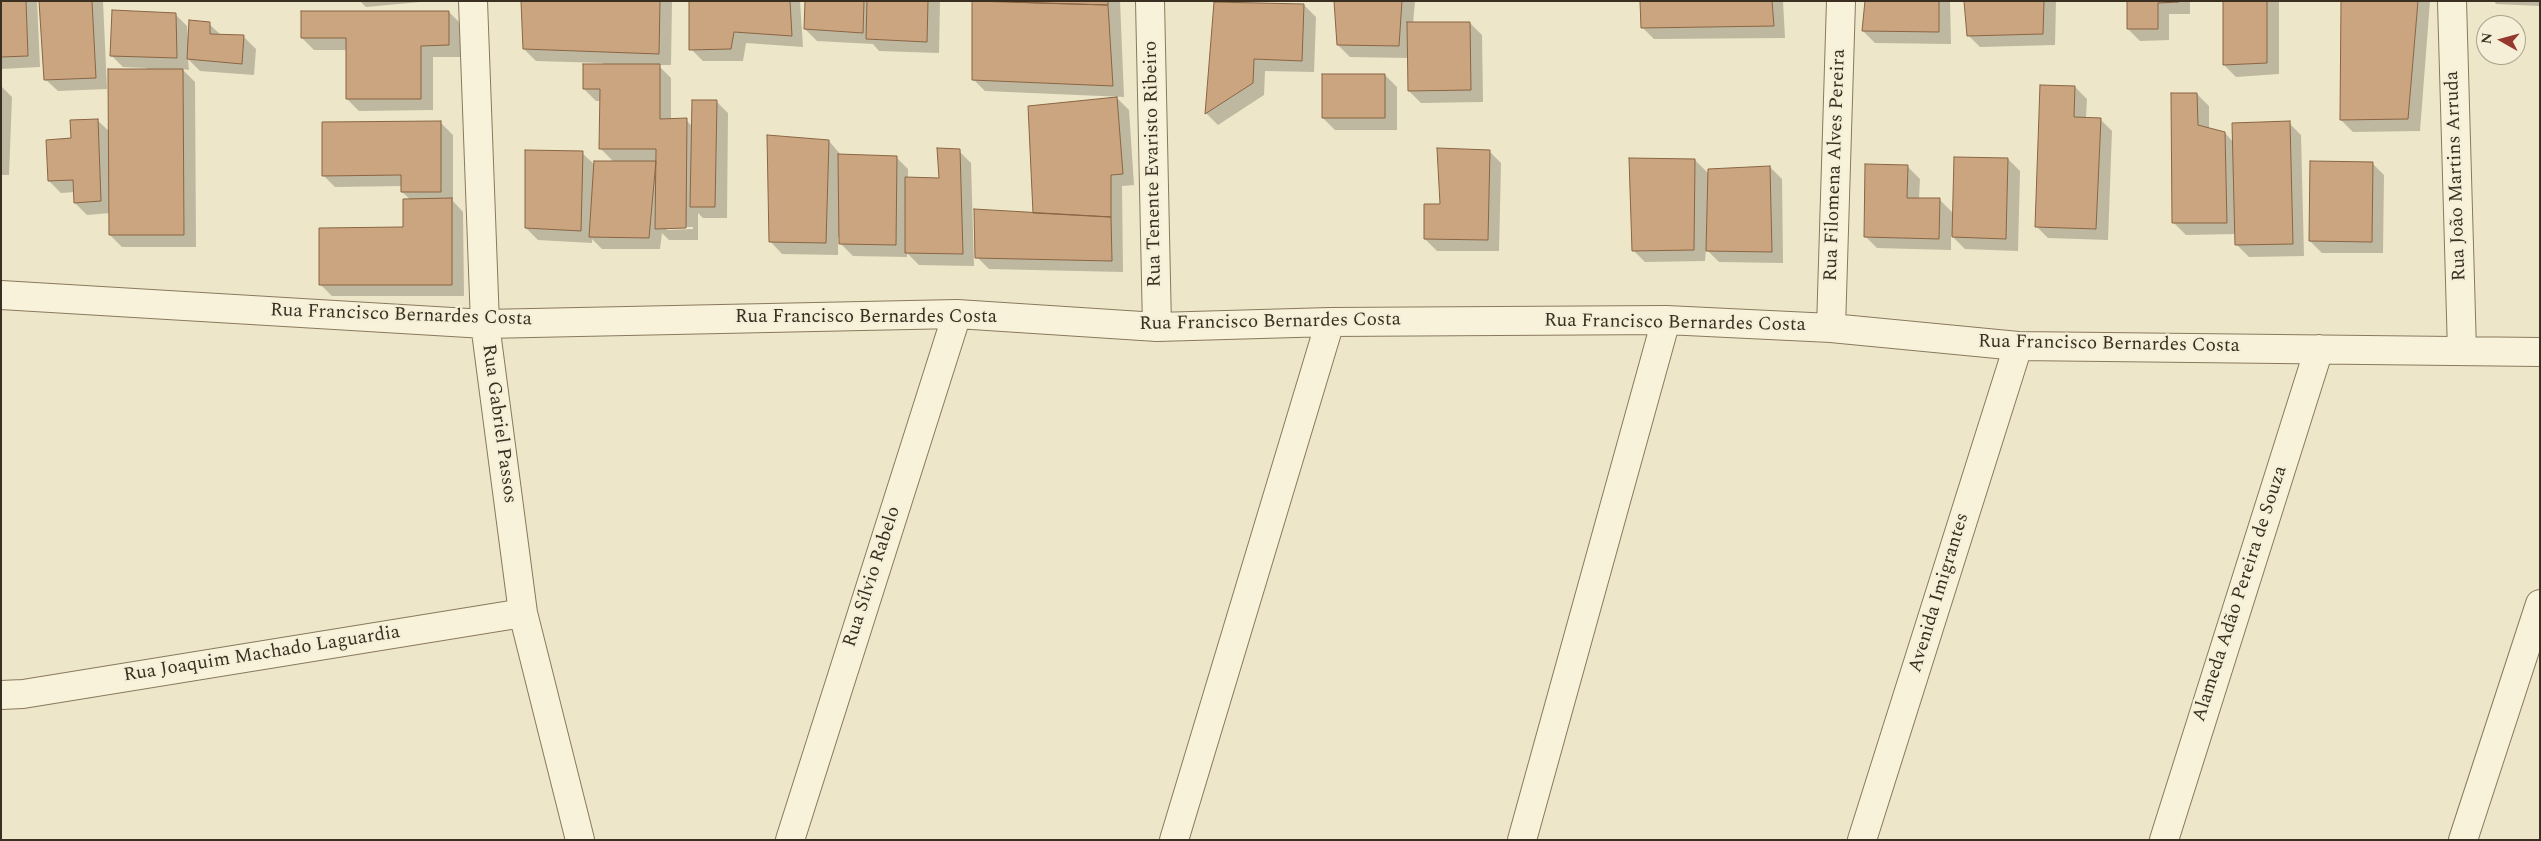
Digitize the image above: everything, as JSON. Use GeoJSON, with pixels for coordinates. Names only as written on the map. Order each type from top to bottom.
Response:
{"type":"FeatureCollection","features":[{"type":"Feature","properties":{"kind":"street","name":"Rua Gabriel Passos"},"geometry":{"type":"LineString","coordinates":[[473,1],[484,324],[523,613],[580,840]]}},
{"type":"Feature","properties":{"kind":"street","name":"Rua Tenente Evaristo Ribeiro"},"geometry":{"type":"LineString","coordinates":[[1150,1],[1157,326]]}},
{"type":"Feature","properties":{"kind":"street","name":"Rua Filomena Alves Pereira"},"geometry":{"type":"LineString","coordinates":[[1831,328],[1841,1]]}},
{"type":"Feature","properties":{"kind":"street","name":"Rua João Martins Arruda"},"geometry":{"type":"LineString","coordinates":[[2452,1],[2462,350]]}},
{"type":"Feature","properties":{"kind":"street","name":"Rua Francisco Bernardes Costa"},"geometry":{"type":"LineString","coordinates":[[1,295],[484,324],[957,314],[1157,326],[1330,322],[1666,320],[1831,328],[2018,346],[2540,352]]}},
{"type":"Feature","properties":{"kind":"street","name":"Rua Sílvio Rabelo"},"geometry":{"type":"LineString","coordinates":[[790,840],[957,314]]}},
{"type":"Feature","properties":{"kind":"street"},"geometry":{"type":"LineString","coordinates":[[1522,840],[1666,320]]}},
{"type":"Feature","properties":{"kind":"street"},"geometry":{"type":"LineString","coordinates":[[1174,840],[1330,322]]}},
{"type":"Feature","properties":{"kind":"street","name":"Avenida Imigrantes"},"geometry":{"type":"LineString","coordinates":[[1862,840],[2018,346]]}},
{"type":"Feature","properties":{"kind":"street","name":"Alameda Adão Pereira de Souza"},"geometry":{"type":"LineString","coordinates":[[2164,840],[2319,348]]}},
{"type":"Feature","properties":{"kind":"street"},"geometry":{"type":"LineString","coordinates":[[2464,840],[2540,604]]}},
{"type":"Feature","properties":{"kind":"street","name":"Rua Joaquim Machado Laguardia"},"geometry":{"type":"LineString","coordinates":[[1,695],[32,692],[523,613]]}},
{"type":"Feature","properties":{"kind":"building"},"geometry":{"type":"Polygon","coordinates":[[[1,1],[26,1],[28,56],[1,57],[1,1]]]}},
{"type":"Feature","properties":{"kind":"building"},"geometry":{"type":"Polygon","coordinates":[[[39,1],[92,1],[96,78],[44,80],[39,1]]]}},
{"type":"Feature","properties":{"kind":"building"},"geometry":{"type":"Polygon","coordinates":[[[521,1],[660,1],[659,54],[523,49],[521,1]]]}},
{"type":"Feature","properties":{"kind":"building"},"geometry":{"type":"Polygon","coordinates":[[[689,1],[790,1],[792,36],[734,32],[731,49],[689,50],[689,1]]]}},
{"type":"Feature","properties":{"kind":"building"},"geometry":{"type":"Polygon","coordinates":[[[805,1],[864,1],[863,33],[804,29],[805,1]]]}},
{"type":"Feature","properties":{"kind":"building"},"geometry":{"type":"Polygon","coordinates":[[[867,1],[928,1],[927,42],[866,39],[867,1]]]}},
{"type":"Feature","properties":{"kind":"building"},"geometry":{"type":"Polygon","coordinates":[[[972,1],[1108,5],[1113,86],[972,80],[972,1]]]}},
{"type":"Feature","properties":{"kind":"building"},"geometry":{"type":"Polygon","coordinates":[[[995,1],[1037,1],[1037,3],[995,1]]]}},
{"type":"Feature","properties":{"kind":"building"},"geometry":{"type":"Polygon","coordinates":[[[1037,1],[1108,1],[1108,5],[1037,3],[1037,1]]]}},
{"type":"Feature","properties":{"kind":"building"},"geometry":{"type":"Polygon","coordinates":[[[1334,1],[1402,1],[1399,46],[1337,45],[1334,1]]]}},
{"type":"Feature","properties":{"kind":"building"},"geometry":{"type":"Polygon","coordinates":[[[1640,1],[1772,1],[1774,26],[1641,28],[1640,1]]]}},
{"type":"Feature","properties":{"kind":"building"},"geometry":{"type":"Polygon","coordinates":[[[1865,1],[1939,1],[1939,32],[1862,31],[1865,1]]]}},
{"type":"Feature","properties":{"kind":"building"},"geometry":{"type":"Polygon","coordinates":[[[1964,1],[2044,1],[2043,34],[1967,36],[1964,1]]]}},
{"type":"Feature","properties":{"kind":"building"},"geometry":{"type":"Polygon","coordinates":[[[2127,1],[2179,2],[2158,3],[2158,29],[2127,29],[2127,1]]]}},
{"type":"Feature","properties":{"kind":"building"},"geometry":{"type":"Polygon","coordinates":[[[2223,1],[2267,1],[2267,63],[2223,65],[2223,1]]]}},
{"type":"Feature","properties":{"kind":"building"},"geometry":{"type":"Polygon","coordinates":[[[2341,1],[2418,1],[2408,119],[2340,120],[2341,1]]]}},
{"type":"Feature","properties":{"kind":"building"},"geometry":{"type":"Polygon","coordinates":[[[1214,2],[1304,4],[1302,61],[1254,59],[1253,83],[1205,114],[1214,2]]]}},
{"type":"Feature","properties":{"kind":"building"},"geometry":{"type":"Polygon","coordinates":[[[112,10],[176,13],[177,58],[110,56],[112,10]]]}},
{"type":"Feature","properties":{"kind":"building"},"geometry":{"type":"Polygon","coordinates":[[[301,11],[449,11],[449,45],[421,46],[421,99],[346,99],[346,38],[301,38],[301,11]]]}},
{"type":"Feature","properties":{"kind":"building"},"geometry":{"type":"Polygon","coordinates":[[[189,20],[210,22],[210,34],[244,35],[242,64],[187,59],[189,20]]]}},
{"type":"Feature","properties":{"kind":"building"},"geometry":{"type":"Polygon","coordinates":[[[1407,22],[1470,22],[1471,90],[1408,91],[1407,22]]]}},
{"type":"Feature","properties":{"kind":"building"},"geometry":{"type":"Polygon","coordinates":[[[583,64],[660,64],[660,119],[687,118],[686,228],[655,229],[656,149],[599,149],[600,89],[583,89],[583,64]]]}},
{"type":"Feature","properties":{"kind":"building"},"geometry":{"type":"Polygon","coordinates":[[[108,69],[183,69],[184,235],[109,235],[108,69]]]}},
{"type":"Feature","properties":{"kind":"building"},"geometry":{"type":"Polygon","coordinates":[[[1322,74],[1385,74],[1385,118],[1322,118],[1322,74]]]}},
{"type":"Feature","properties":{"kind":"building"},"geometry":{"type":"Polygon","coordinates":[[[2040,85],[2075,86],[2074,117],[2101,118],[2096,229],[2035,227],[2040,85]]]}},
{"type":"Feature","properties":{"kind":"building"},"geometry":{"type":"Polygon","coordinates":[[[2171,93],[2197,93],[2198,125],[2225,132],[2227,223],[2172,223],[2171,93]]]}},
{"type":"Feature","properties":{"kind":"building"},"geometry":{"type":"Polygon","coordinates":[[[1117,97],[1123,174],[1111,175],[1111,217],[1033,213],[1028,106],[1117,97]]]}},
{"type":"Feature","properties":{"kind":"building"},"geometry":{"type":"Polygon","coordinates":[[[692,100],[717,100],[715,207],[690,207],[692,100]]]}},
{"type":"Feature","properties":{"kind":"building"},"geometry":{"type":"Polygon","coordinates":[[[98,119],[101,201],[74,203],[73,180],[48,181],[46,140],[71,138],[70,120],[98,119]]]}},
{"type":"Feature","properties":{"kind":"building"},"geometry":{"type":"Polygon","coordinates":[[[441,121],[441,192],[401,192],[401,175],[322,176],[322,122],[441,121]]]}},
{"type":"Feature","properties":{"kind":"building"},"geometry":{"type":"Polygon","coordinates":[[[2290,121],[2293,244],[2235,245],[2232,123],[2290,121]]]}},
{"type":"Feature","properties":{"kind":"building"},"geometry":{"type":"Polygon","coordinates":[[[767,135],[829,140],[826,243],[769,242],[767,135]]]}},
{"type":"Feature","properties":{"kind":"building"},"geometry":{"type":"Polygon","coordinates":[[[937,148],[960,149],[963,254],[905,253],[905,177],[939,178],[937,148]]]}},
{"type":"Feature","properties":{"kind":"building"},"geometry":{"type":"Polygon","coordinates":[[[1437,148],[1490,150],[1488,240],[1424,239],[1424,204],[1440,204],[1437,148]]]}},
{"type":"Feature","properties":{"kind":"building"},"geometry":{"type":"Polygon","coordinates":[[[525,150],[583,151],[581,231],[525,228],[525,150]]]}},
{"type":"Feature","properties":{"kind":"building"},"geometry":{"type":"Polygon","coordinates":[[[838,154],[897,156],[896,245],[839,244],[838,154]]]}},
{"type":"Feature","properties":{"kind":"building"},"geometry":{"type":"Polygon","coordinates":[[[1954,157],[2008,158],[2006,239],[1952,237],[1954,157]]]}},
{"type":"Feature","properties":{"kind":"building"},"geometry":{"type":"Polygon","coordinates":[[[1629,158],[1695,159],[1694,250],[1632,251],[1629,158]]]}},
{"type":"Feature","properties":{"kind":"building"},"geometry":{"type":"Polygon","coordinates":[[[594,161],[656,161],[649,238],[589,237],[594,161]]]}},
{"type":"Feature","properties":{"kind":"building"},"geometry":{"type":"Polygon","coordinates":[[[2310,161],[2373,162],[2372,242],[2309,241],[2310,161]]]}},
{"type":"Feature","properties":{"kind":"building"},"geometry":{"type":"Polygon","coordinates":[[[1865,164],[1908,165],[1907,198],[1940,198],[1939,239],[1864,237],[1865,164]]]}},
{"type":"Feature","properties":{"kind":"building"},"geometry":{"type":"Polygon","coordinates":[[[1770,166],[1772,252],[1706,251],[1708,169],[1770,166]]]}},
{"type":"Feature","properties":{"kind":"building"},"geometry":{"type":"Polygon","coordinates":[[[452,198],[452,285],[319,285],[319,228],[403,227],[403,199],[452,198]]]}},
{"type":"Feature","properties":{"kind":"building"},"geometry":{"type":"Polygon","coordinates":[[[974,209],[1111,217],[1112,261],[975,258],[974,209]]]}}]}
